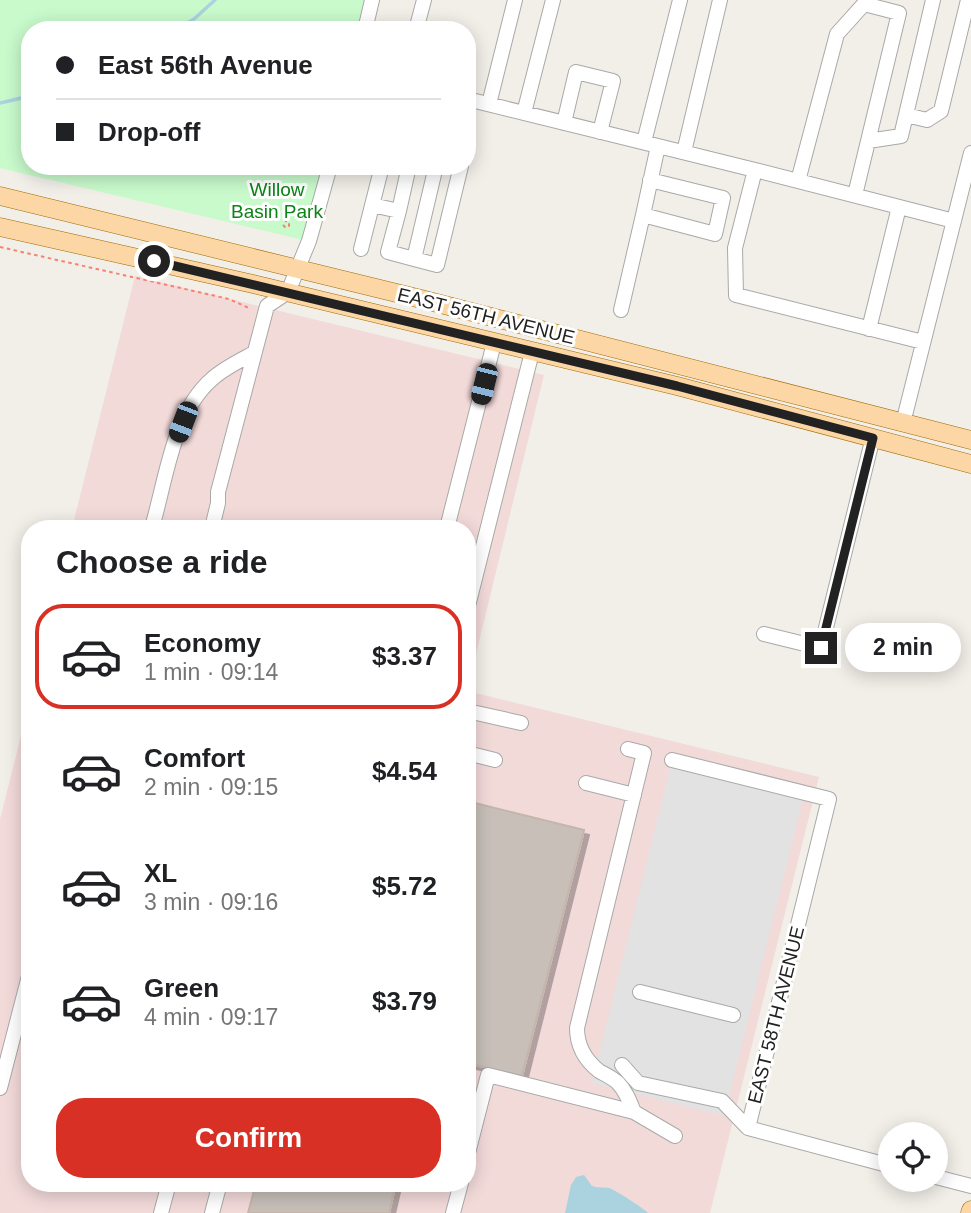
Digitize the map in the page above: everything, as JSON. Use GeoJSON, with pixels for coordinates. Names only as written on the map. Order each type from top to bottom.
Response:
{"type":"FeatureCollection","features":[{"type":"Feature","properties":{"kind":"main road","name":"EAST 56TH AVENUE"},"geometry":{"type":"LineString","coordinates":[[0,196],[298,268],[971,440]]}},
{"type":"Feature","properties":{"kind":"main road","name":"EAST 56TH AVENUE"},"geometry":{"type":"LineString","coordinates":[[0,227],[288,292],[677,386],[971,464]]}},
{"type":"Feature","properties":{"kind":"street"},"geometry":{"type":"LineString","coordinates":[[367,21],[372,0]]}},
{"type":"Feature","properties":{"kind":"street"},"geometry":{"type":"LineString","coordinates":[[418,21],[424,0]]}},
{"type":"Feature","properties":{"kind":"street"},"geometry":{"type":"LineString","coordinates":[[489,104],[515,0]]}},
{"type":"Feature","properties":{"kind":"street"},"geometry":{"type":"LineString","coordinates":[[524,113],[553,0]]}},
{"type":"Feature","properties":{"kind":"street"},"geometry":{"type":"LineString","coordinates":[[621,310],[650,180],[651,144],[680,0]]}},
{"type":"Feature","properties":{"kind":"street"},"geometry":{"type":"LineString","coordinates":[[684,152],[720,0]]}},
{"type":"Feature","properties":{"kind":"street"},"geometry":{"type":"LineString","coordinates":[[868,141],[901,136],[933,0]]}},
{"type":"Feature","properties":{"kind":"street"},"geometry":{"type":"LineString","coordinates":[[906,115],[927,120],[941,111],[968,0]]}},
{"type":"Feature","properties":{"kind":"street"},"geometry":{"type":"LineString","coordinates":[[798,181],[837,34],[864,4],[900,7],[855,195]]}},
{"type":"Feature","properties":{"kind":"street"},"geometry":{"type":"LineString","coordinates":[[564,122],[576,72],[613,81],[600,132]]}},
{"type":"Feature","properties":{"kind":"street"},"geometry":{"type":"LineString","coordinates":[[476,101],[954,221]]}},
{"type":"Feature","properties":{"kind":"street"},"geometry":{"type":"LineString","coordinates":[[903,423],[971,153]]}},
{"type":"Feature","properties":{"kind":"street"},"geometry":{"type":"LineString","coordinates":[[755,170],[734,248],[736,295],[923,342]]}},
{"type":"Feature","properties":{"kind":"street"},"geometry":{"type":"LineString","coordinates":[[214,520],[218,492],[267,306],[288,292],[320,207],[328,175]]}},
{"type":"Feature","properties":{"kind":"street"},"geometry":{"type":"LineString","coordinates":[[360,249],[380,175]]}},
{"type":"Feature","properties":{"kind":"street"},"geometry":{"type":"LineString","coordinates":[[408,175],[388,253],[437,265],[459,175]]}},
{"type":"Feature","properties":{"kind":"street"},"geometry":{"type":"LineString","coordinates":[[414,259],[434,175]]}},
{"type":"Feature","properties":{"kind":"street"},"geometry":{"type":"LineString","coordinates":[[643,215],[715,234],[723,198],[650,180]]}},
{"type":"Feature","properties":{"kind":"street"},"geometry":{"type":"LineString","coordinates":[[372,205],[399,211]]}},
{"type":"Feature","properties":{"kind":"street"},"geometry":{"type":"LineString","coordinates":[[869,329],[900,207]]}},
{"type":"Feature","properties":{"kind":"street"},"geometry":{"type":"LineString","coordinates":[[449,520],[494,343]]}},
{"type":"Feature","properties":{"kind":"street"},"geometry":{"type":"LineString","coordinates":[[476,560],[532,352]]}},
{"type":"Feature","properties":{"kind":"street"},"geometry":{"type":"LineString","coordinates":[[154,520],[176,442],[191,403],[211,380],[254,353]]}},
{"type":"Feature","properties":{"kind":"street"},"geometry":{"type":"LineString","coordinates":[[764,634],[821,648],[873,438]]}},
{"type":"Feature","properties":{"kind":"street"},"geometry":{"type":"LineString","coordinates":[[205,520],[212,499],[218,492]]}},
{"type":"Feature","properties":{"kind":"street"},"geometry":{"type":"LineString","coordinates":[[476,713],[521,723]]}},
{"type":"Feature","properties":{"kind":"street"},"geometry":{"type":"LineString","coordinates":[[628,749],[644,753],[577,1028],[579,1046],[587,1059],[624,1089],[634,1112]]}},
{"type":"Feature","properties":{"kind":"street"},"geometry":{"type":"LineString","coordinates":[[476,755],[495,760]]}},
{"type":"Feature","properties":{"kind":"street","name":"EAST 58TH AVENUE"},"geometry":{"type":"LineString","coordinates":[[672,760],[829,799],[747,1128],[878,1163]]}},
{"type":"Feature","properties":{"kind":"street"},"geometry":{"type":"LineString","coordinates":[[586,783],[634,795]]}},
{"type":"Feature","properties":{"kind":"street"},"geometry":{"type":"LineString","coordinates":[[640,992],[733,1015]]}},
{"type":"Feature","properties":{"kind":"street"},"geometry":{"type":"LineString","coordinates":[[0,1088],[21,1007]]}},
{"type":"Feature","properties":{"kind":"street"},"geometry":{"type":"LineString","coordinates":[[622,1065],[638,1083],[722,1101],[747,1128]]}},
{"type":"Feature","properties":{"kind":"street"},"geometry":{"type":"LineString","coordinates":[[476,1122],[488,1075],[634,1112],[675,1136]]}},
{"type":"Feature","properties":{"kind":"street"},"geometry":{"type":"LineString","coordinates":[[948,1180],[971,1186]]}},
{"type":"Feature","properties":{"kind":"street"},"geometry":{"type":"LineString","coordinates":[[162,1213],[167,1192]]}},
{"type":"Feature","properties":{"kind":"street"},"geometry":{"type":"LineString","coordinates":[[212,1213],[218,1192]]}},
{"type":"Feature","properties":{"kind":"street"},"geometry":{"type":"LineString","coordinates":[[453,1213],[459,1192]]}},
{"type":"Feature","properties":{"kind":"path"},"geometry":{"type":"LineString","coordinates":[[284,223],[289,222],[289,226],[295,227]]}},
{"type":"Feature","properties":{"kind":"path"},"geometry":{"type":"LineString","coordinates":[[0,247],[229,299],[249,308]]}},
{"type":"Feature","properties":{"kind":"shaded area"},"geometry":{"type":"Polygon","coordinates":[[[135,276],[544,375],[476,654],[476,520],[74,520],[135,276]]]}},
{"type":"Feature","properties":{"kind":"shaded area"},"geometry":{"type":"Polygon","coordinates":[[[476,693],[819,777],[710,1213],[0,1213],[0,819],[21,736],[21,1192],[476,1192],[476,693]]]}},
{"type":"Feature","properties":{"kind":"shaded area"},"geometry":{"type":"Polygon","coordinates":[[[672,760],[806,787],[724,1116],[592,1083],[672,760]]]}},
{"type":"Feature","properties":{"kind":"green space","name":"Willow Basin Park"},"geometry":{"type":"Polygon","coordinates":[[[0,0],[367,0],[361,21],[21,21],[21,173],[0,168],[0,0]]]}},
{"type":"Feature","properties":{"kind":"green space","name":"Willow Basin Park"},"geometry":{"type":"Polygon","coordinates":[[[29,175],[322,175],[303,240],[29,175]]]}},
{"type":"Feature","properties":{"kind":"water"},"geometry":{"type":"Polygon","coordinates":[[[584,1175],[592,1186],[612,1189],[648,1213],[565,1213],[571,1185],[576,1177],[584,1175]]]}},
{"type":"Feature","properties":{"kind":"building"},"geometry":{"type":"Polygon","coordinates":[[[476,803],[584,830],[522,1076],[476,1065],[476,803]]]}},
{"type":"Feature","properties":{"kind":"building"},"geometry":{"type":"Polygon","coordinates":[[[254,1192],[394,1192],[389,1213],[248,1213],[254,1192]]]}},
{"type":"Feature","properties":{"kind":"waterway"},"geometry":{"type":"LineString","coordinates":[[191,21],[215,0]]}},
{"type":"Feature","properties":{"kind":"waterway"},"geometry":{"type":"LineString","coordinates":[[0,103],[21,98]]}},
{"type":"Feature","properties":{"kind":"route"},"geometry":{"type":"LineString","coordinates":[[154,261],[677,386],[873,438],[821,648]]}}]}
